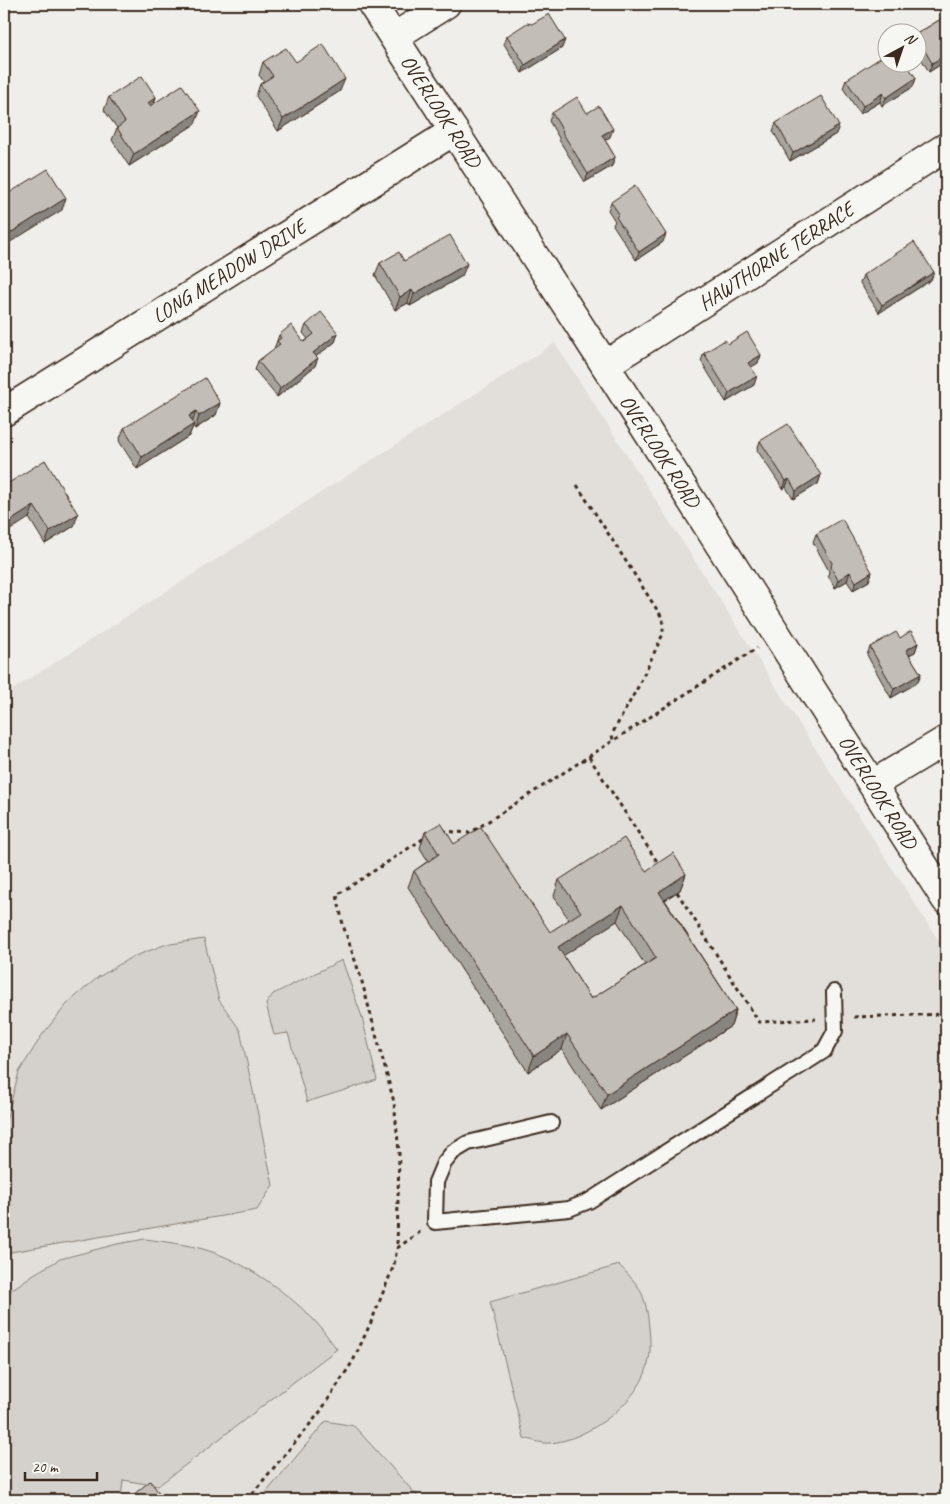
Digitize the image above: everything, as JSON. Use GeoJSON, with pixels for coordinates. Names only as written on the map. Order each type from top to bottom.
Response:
{"type":"FeatureCollection","features":[{"type":"Feature","properties":{"kind":"street","name":"OVERLOOK ROAD"},"geometry":{"type":"LineString","coordinates":[[372,4],[946,900]]}},
{"type":"Feature","properties":{"kind":"street"},"geometry":{"type":"LineString","coordinates":[[394,38],[446,4]]}},
{"type":"Feature","properties":{"kind":"street","name":"LONG MEADOW DRIVE"},"geometry":{"type":"LineString","coordinates":[[4,412],[454,131]]}},
{"type":"Feature","properties":{"kind":"street","name":"HAWTHORNE TERRACE"},"geometry":{"type":"LineString","coordinates":[[605,365],[946,147]]}},
{"type":"Feature","properties":{"kind":"street"},"geometry":{"type":"LineString","coordinates":[[873,784],[946,740]]}},
{"type":"Feature","properties":{"kind":"lane"},"geometry":{"type":"LineString","coordinates":[[551,1123],[468,1143],[454,1152],[444,1162],[436,1182],[435,1222],[568,1209],[590,1201],[824,1050],[835,1031],[834,992]]}},
{"type":"Feature","properties":{"kind":"path"},"geometry":{"type":"LineString","coordinates":[[577,485],[664,620],[663,634],[638,687],[612,734],[613,741]]}},
{"type":"Feature","properties":{"kind":"path"},"geometry":{"type":"LineString","coordinates":[[435,830],[470,833],[759,647]]}},
{"type":"Feature","properties":{"kind":"path"},"geometry":{"type":"LineString","coordinates":[[589,757],[663,872]]}},
{"type":"Feature","properties":{"kind":"path"},"geometry":{"type":"LineString","coordinates":[[247,1500],[320,1412],[353,1361],[394,1265],[397,1248],[399,1152],[394,1102],[361,978],[336,895],[427,836]]}},
{"type":"Feature","properties":{"kind":"path"},"geometry":{"type":"LineString","coordinates":[[677,892],[759,1022],[946,1014]]}},
{"type":"Feature","properties":{"kind":"path"},"geometry":{"type":"LineString","coordinates":[[397,1248],[435,1222]]}},
{"type":"Feature","properties":{"kind":"shaded area"},"geometry":{"type":"Polygon","coordinates":[[[555,343],[946,952],[946,1500],[4,1500],[4,695],[555,343]]]}},
{"type":"Feature","properties":{"kind":"shaded area"},"geometry":{"type":"Polygon","coordinates":[[[204,939],[219,1000],[240,1030],[273,1185],[257,1210],[5,1253],[4,1128],[19,1072],[42,1035],[68,1003],[97,978],[130,958],[164,945],[204,939]]]}},
{"type":"Feature","properties":{"kind":"shaded area"},"geometry":{"type":"Polygon","coordinates":[[[342,960],[362,1017],[377,1080],[307,1102],[288,1033],[274,1035],[266,1004],[273,994],[342,960]]]}},
{"type":"Feature","properties":{"kind":"shaded area"},"geometry":{"type":"Polygon","coordinates":[[[145,1239],[206,1250],[235,1261],[249,1269],[302,1308],[337,1349],[158,1486],[123,1480],[121,1500],[4,1500],[4,1295],[60,1259],[117,1244],[145,1239]]]}},
{"type":"Feature","properties":{"kind":"shaded area"},"geometry":{"type":"Polygon","coordinates":[[[619,1265],[639,1288],[648,1318],[650,1355],[645,1374],[637,1389],[612,1415],[597,1426],[581,1434],[550,1443],[524,1438],[490,1302],[619,1265]]]}},
{"type":"Feature","properties":{"kind":"shaded area"},"geometry":{"type":"Polygon","coordinates":[[[326,1421],[354,1426],[421,1500],[260,1500],[326,1421]]]}},
{"type":"Feature","properties":{"kind":"building"},"geometry":{"type":"Polygon","coordinates":[[[549,14],[565,40],[525,65],[507,36],[527,23],[532,24],[549,14]]]}},
{"type":"Feature","properties":{"kind":"building"},"geometry":{"type":"Polygon","coordinates":[[[946,16],[946,55],[932,63],[928,56],[928,27],[946,16]]]}},
{"type":"Feature","properties":{"kind":"building"},"geometry":{"type":"Polygon","coordinates":[[[323,44],[345,79],[283,119],[260,84],[273,76],[263,62],[286,48],[296,62],[323,44]]]}},
{"type":"Feature","properties":{"kind":"building"},"geometry":{"type":"Polygon","coordinates":[[[878,59],[878,72],[912,72],[916,78],[886,98],[883,93],[863,106],[846,80],[878,59]]]}},
{"type":"Feature","properties":{"kind":"building"},"geometry":{"type":"Polygon","coordinates":[[[142,76],[156,97],[148,103],[150,106],[182,85],[200,111],[134,154],[117,128],[125,122],[109,97],[142,76]]]}},
{"type":"Feature","properties":{"kind":"building"},"geometry":{"type":"Polygon","coordinates":[[[821,96],[839,126],[793,153],[776,123],[821,96]]]}},
{"type":"Feature","properties":{"kind":"building"},"geometry":{"type":"Polygon","coordinates":[[[577,97],[587,113],[599,106],[613,129],[602,135],[615,157],[588,174],[552,113],[577,97]]]}},
{"type":"Feature","properties":{"kind":"building"},"geometry":{"type":"Polygon","coordinates":[[[48,169],[66,198],[4,237],[4,196],[48,169]]]}},
{"type":"Feature","properties":{"kind":"building"},"geometry":{"type":"Polygon","coordinates":[[[635,186],[666,234],[639,252],[616,217],[619,214],[611,202],[635,186]]]}},
{"type":"Feature","properties":{"kind":"building"},"geometry":{"type":"Polygon","coordinates":[[[946,222],[946,234],[941,225],[946,222]]]}},
{"type":"Feature","properties":{"kind":"building"},"geometry":{"type":"Polygon","coordinates":[[[450,235],[467,264],[414,294],[412,290],[400,297],[380,263],[399,252],[404,261],[450,235]]]}},
{"type":"Feature","properties":{"kind":"building"},"geometry":{"type":"Polygon","coordinates":[[[914,242],[934,272],[882,305],[863,275],[914,242]]]}},
{"type":"Feature","properties":{"kind":"building"},"geometry":{"type":"Polygon","coordinates":[[[321,312],[338,333],[313,353],[318,358],[280,388],[258,361],[280,344],[277,341],[281,338],[279,335],[291,325],[304,342],[314,334],[306,325],[321,312]]]}},
{"type":"Feature","properties":{"kind":"building"},"geometry":{"type":"Polygon","coordinates":[[[747,332],[761,355],[748,363],[757,376],[729,393],[704,353],[725,340],[728,344],[747,332]]]}},
{"type":"Feature","properties":{"kind":"building"},"geometry":{"type":"Polygon","coordinates":[[[205,378],[220,403],[199,416],[196,411],[189,416],[194,424],[142,457],[124,428],[205,378]]]}},
{"type":"Feature","properties":{"kind":"building"},"geometry":{"type":"Polygon","coordinates":[[[788,424],[821,475],[796,491],[789,479],[786,481],[760,441],[788,424]]]}},
{"type":"Feature","properties":{"kind":"building"},"geometry":{"type":"Polygon","coordinates":[[[45,460],[78,514],[50,531],[34,506],[4,525],[4,486],[45,460]]]}},
{"type":"Feature","properties":{"kind":"building"},"geometry":{"type":"Polygon","coordinates":[[[842,519],[872,572],[856,582],[850,572],[838,580],[831,567],[832,563],[816,534],[842,519]]]}},
{"type":"Feature","properties":{"kind":"building"},"geometry":{"type":"Polygon","coordinates":[[[911,631],[918,643],[906,650],[921,674],[894,689],[870,647],[896,632],[900,638],[911,631]]]}},
{"type":"Feature","properties":{"kind":"building"},"geometry":{"type":"Polygon","coordinates":[[[441,823],[454,844],[481,827],[550,932],[581,912],[559,880],[624,838],[646,871],[673,853],[686,874],[659,892],[736,1010],[607,1094],[567,1034],[534,1056],[414,871],[439,854],[425,832],[441,823]],[[623,905],[558,947],[591,999],[656,958],[623,905]]]}},
{"type":"Feature","properties":{"kind":"building"},"geometry":{"type":"Polygon","coordinates":[[[150,1481],[163,1500],[127,1500],[150,1481]]]}}]}
